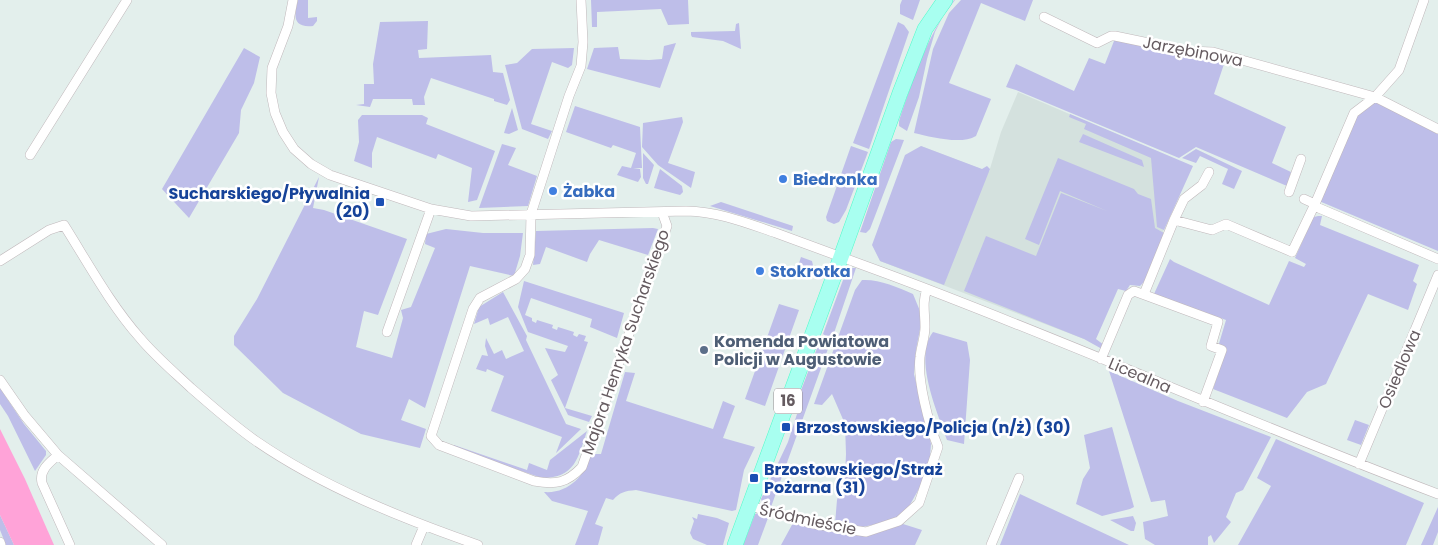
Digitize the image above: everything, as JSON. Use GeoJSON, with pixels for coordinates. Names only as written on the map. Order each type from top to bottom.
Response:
{"type":"FeatureCollection","features":[{"type":"Feature","properties":{"kind":"main road","name":"16"},"geometry":{"type":"LineString","coordinates":[[735,545],[886,130],[925,29],[944,0]]}},
{"type":"Feature","properties":{"kind":"street"},"geometry":{"type":"LineString","coordinates":[[30,155],[127,0]]}},
{"type":"Feature","properties":{"kind":"street","name":"Majora Henryka Sucharskiego"},"geometry":{"type":"LineString","coordinates":[[293,0],[288,26],[272,68],[271,93],[283,132],[294,149],[311,164],[330,175],[431,209],[472,216],[705,212],[723,215],[841,257]]}},
{"type":"Feature","properties":{"kind":"street"},"geometry":{"type":"LineString","coordinates":[[531,214],[569,96],[581,66],[583,42],[581,0]]}},
{"type":"Feature","properties":{"kind":"street"},"geometry":{"type":"LineString","coordinates":[[1289,261],[1354,112],[1375,98],[1399,70],[1424,0]]}},
{"type":"Feature","properties":{"kind":"street","name":"Jarzębinowa"},"geometry":{"type":"LineString","coordinates":[[1044,18],[1097,43],[1115,36],[1187,51],[1213,52],[1375,98]]}},
{"type":"Feature","properties":{"kind":"street"},"geometry":{"type":"LineString","coordinates":[[1375,98],[1438,129]]}},
{"type":"Feature","properties":{"kind":"street"},"geometry":{"type":"LineString","coordinates":[[1289,192],[1301,159]]}},
{"type":"Feature","properties":{"kind":"street"},"geometry":{"type":"LineString","coordinates":[[1144,294],[1184,199],[1202,185],[1209,172]]}},
{"type":"Feature","properties":{"kind":"street"},"geometry":{"type":"LineString","coordinates":[[1304,199],[1438,259]]}},
{"type":"Feature","properties":{"kind":"street"},"geometry":{"type":"LineString","coordinates":[[387,332],[431,209]]}},
{"type":"Feature","properties":{"kind":"street","name":"Majora Henryka Sucharskiego"},"geometry":{"type":"LineString","coordinates":[[531,214],[530,255],[525,269],[516,279],[480,298],[473,309],[431,436],[439,445],[534,481],[548,484],[561,482],[573,476],[582,467],[667,226],[662,212]]}},
{"type":"Feature","properties":{"kind":"street"},"geometry":{"type":"LineString","coordinates":[[1174,220],[1212,230],[1226,224],[1292,252]]}},
{"type":"Feature","properties":{"kind":"street"},"geometry":{"type":"LineString","coordinates":[[0,261],[49,230],[64,225],[125,320],[141,340],[224,417],[256,441],[338,489],[424,526],[478,545]]}},
{"type":"Feature","properties":{"kind":"street","name":"Licealna"},"geometry":{"type":"LineString","coordinates":[[841,257],[927,289],[1203,402],[1438,494]]}},
{"type":"Feature","properties":{"kind":"street","name":"Osiedlowa"},"geometry":{"type":"LineString","coordinates":[[1359,464],[1438,275]]}},
{"type":"Feature","properties":{"kind":"street","name":"Śródmieście"},"geometry":{"type":"LineString","coordinates":[[750,506],[814,524],[866,532],[899,521],[919,503],[938,447],[933,435],[919,374],[925,329],[923,299],[927,289]]}},
{"type":"Feature","properties":{"kind":"street"},"geometry":{"type":"LineString","coordinates":[[1101,359],[1128,295],[1134,291],[1218,322],[1211,346],[1222,350],[1203,402]]}},
{"type":"Feature","properties":{"kind":"street"},"geometry":{"type":"LineString","coordinates":[[0,380],[58,455],[162,545]]}},
{"type":"Feature","properties":{"kind":"street"},"geometry":{"type":"LineString","coordinates":[[58,455],[44,468],[40,477],[70,545]]}},
{"type":"Feature","properties":{"kind":"street"},"geometry":{"type":"LineString","coordinates":[[991,545],[1018,478]]}},
{"type":"Feature","properties":{"kind":"street"},"geometry":{"type":"LineString","coordinates":[[416,545],[424,526]]}},
{"type":"Feature","properties":{"kind":"shaded area"},"geometry":{"type":"Polygon","coordinates":[[[298,0],[308,0],[308,18],[317,17],[317,21],[313,26],[298,23],[295,15],[298,0]]]}},
{"type":"Feature","properties":{"kind":"shaded area"},"geometry":{"type":"Polygon","coordinates":[[[591,0],[688,0],[689,24],[668,25],[661,9],[597,12],[597,27],[592,27],[591,0]]]}},
{"type":"Feature","properties":{"kind":"shaded area"},"geometry":{"type":"Polygon","coordinates":[[[902,0],[920,0],[913,20],[900,14],[902,0]]]}},
{"type":"Feature","properties":{"kind":"shaded area"},"geometry":{"type":"Polygon","coordinates":[[[961,0],[1033,0],[1025,21],[981,3],[949,83],[991,99],[976,136],[970,139],[954,140],[914,133],[933,49],[949,13],[961,0]]]}},
{"type":"Feature","properties":{"kind":"shaded area"},"geometry":{"type":"Polygon","coordinates":[[[942,18],[935,32],[919,97],[907,131],[899,126],[899,121],[928,43],[942,18]]]}},
{"type":"Feature","properties":{"kind":"shaded area"},"geometry":{"type":"Polygon","coordinates":[[[428,21],[427,49],[418,50],[419,58],[491,55],[493,72],[503,73],[510,100],[507,105],[431,78],[424,97],[425,105],[413,105],[412,99],[373,99],[370,107],[356,105],[364,104],[364,84],[374,84],[373,64],[380,22],[428,21]]]}},
{"type":"Feature","properties":{"kind":"shaded area"},"geometry":{"type":"Polygon","coordinates":[[[898,22],[904,25],[909,32],[869,149],[853,143],[898,22]]]}},
{"type":"Feature","properties":{"kind":"shaded area"},"geometry":{"type":"Polygon","coordinates":[[[739,23],[741,49],[723,41],[692,37],[691,35],[691,32],[735,31],[736,24],[739,23]]]}},
{"type":"Feature","properties":{"kind":"shaded area"},"geometry":{"type":"Polygon","coordinates":[[[1120,39],[1225,61],[1214,94],[1286,127],[1272,163],[1291,172],[1287,186],[1196,147],[1179,158],[1006,87],[1016,64],[1074,91],[1089,58],[1105,64],[1114,41],[1120,39]]]}},
{"type":"Feature","properties":{"kind":"shaded area"},"geometry":{"type":"Polygon","coordinates":[[[676,43],[660,88],[587,69],[594,48],[618,47],[620,59],[649,60],[662,59],[664,46],[676,43]]]}},
{"type":"Feature","properties":{"kind":"shaded area"},"geometry":{"type":"Polygon","coordinates":[[[244,48],[260,57],[254,83],[241,110],[239,133],[189,218],[162,189],[244,48]]]}},
{"type":"Feature","properties":{"kind":"shaded area"},"geometry":{"type":"Polygon","coordinates":[[[574,48],[572,65],[568,68],[552,62],[531,124],[552,131],[548,139],[522,129],[505,65],[517,63],[532,49],[574,48]]]}},
{"type":"Feature","properties":{"kind":"shaded area"},"geometry":{"type":"Polygon","coordinates":[[[1018,92],[1191,166],[1141,283],[1109,273],[1084,339],[880,261],[921,146],[989,172],[1001,132],[1018,92]]]}},
{"type":"Feature","properties":{"kind":"shaded area"},"geometry":{"type":"Polygon","coordinates":[[[1375,97],[1438,134],[1438,251],[1319,201],[1354,113],[1375,97]]]}},
{"type":"Feature","properties":{"kind":"shaded area"},"geometry":{"type":"Polygon","coordinates":[[[575,106],[640,127],[642,168],[633,168],[640,169],[641,177],[638,182],[617,175],[622,166],[631,168],[636,153],[613,145],[611,148],[566,132],[575,106]]]}},
{"type":"Feature","properties":{"kind":"shaded area"},"geometry":{"type":"Polygon","coordinates":[[[512,108],[518,130],[509,134],[504,133],[512,108]]]}},
{"type":"Feature","properties":{"kind":"shaded area"},"geometry":{"type":"Polygon","coordinates":[[[1070,114],[1193,166],[1164,230],[1157,227],[1151,158],[1084,129],[1086,124],[1069,117],[1070,114]]]}},
{"type":"Feature","properties":{"kind":"shaded area"},"geometry":{"type":"Polygon","coordinates":[[[362,115],[422,115],[428,118],[426,124],[495,151],[477,200],[468,202],[472,168],[438,154],[436,159],[377,137],[372,153],[372,168],[354,161],[359,142],[358,120],[362,115]]]}},
{"type":"Feature","properties":{"kind":"shaded area"},"geometry":{"type":"Polygon","coordinates":[[[682,117],[683,122],[668,163],[695,172],[691,188],[658,165],[642,147],[643,123],[682,117]]]}},
{"type":"Feature","properties":{"kind":"shaded area"},"geometry":{"type":"Polygon","coordinates":[[[1083,134],[1142,160],[1144,167],[1079,142],[1083,134]]]}},
{"type":"Feature","properties":{"kind":"shaded area"},"geometry":{"type":"Polygon","coordinates":[[[896,139],[904,140],[870,229],[866,233],[860,232],[891,142],[896,139]]]}},
{"type":"Feature","properties":{"kind":"shaded area"},"geometry":{"type":"Polygon","coordinates":[[[502,144],[516,148],[508,165],[537,176],[528,206],[479,208],[502,144]]]}},
{"type":"Feature","properties":{"kind":"shaded area"},"geometry":{"type":"Polygon","coordinates":[[[851,146],[868,152],[846,210],[839,222],[834,224],[827,221],[826,217],[851,146]]]}},
{"type":"Feature","properties":{"kind":"shaded area"},"geometry":{"type":"Polygon","coordinates":[[[921,146],[982,169],[987,166],[990,169],[944,285],[880,261],[872,245],[905,155],[921,146]]]}},
{"type":"Feature","properties":{"kind":"shaded area"},"geometry":{"type":"Polygon","coordinates":[[[1196,149],[1242,171],[1234,189],[1222,184],[1228,169],[1200,156],[1196,163],[1182,158],[1196,149]]]}},
{"type":"Feature","properties":{"kind":"shaded area"},"geometry":{"type":"Polygon","coordinates":[[[643,153],[654,165],[648,184],[646,184],[643,178],[643,153]]]}},
{"type":"Feature","properties":{"kind":"shaded area"},"geometry":{"type":"Polygon","coordinates":[[[1058,158],[1134,189],[1138,194],[1151,199],[1155,228],[1164,233],[1144,282],[1140,286],[1130,285],[1126,291],[1118,289],[1096,339],[1104,345],[1102,349],[1084,339],[964,291],[986,236],[1036,256],[1061,193],[1107,211],[1060,191],[1039,245],[1025,239],[1058,158]]]}},
{"type":"Feature","properties":{"kind":"shaded area"},"geometry":{"type":"Polygon","coordinates":[[[660,169],[682,186],[683,192],[680,195],[654,188],[660,169]]]}},
{"type":"Feature","properties":{"kind":"shaded area"},"geometry":{"type":"Polygon","coordinates":[[[319,177],[313,208],[324,210],[407,239],[378,315],[364,311],[356,347],[392,358],[403,318],[401,310],[411,307],[435,248],[425,244],[426,234],[446,229],[483,233],[523,233],[520,256],[514,276],[470,266],[425,408],[409,399],[401,420],[426,429],[420,448],[361,434],[283,393],[234,345],[234,336],[257,299],[319,177]]]}},
{"type":"Feature","properties":{"kind":"shaded area"},"geometry":{"type":"Polygon","coordinates":[[[721,202],[793,226],[792,231],[710,206],[721,202]]]}},
{"type":"Feature","properties":{"kind":"shaded area"},"geometry":{"type":"Polygon","coordinates":[[[1322,216],[1320,225],[1419,265],[1413,281],[1417,284],[1408,310],[1368,294],[1326,384],[1307,392],[1287,418],[1213,389],[1223,359],[1218,347],[1226,320],[1154,294],[1170,259],[1269,305],[1289,261],[1304,267],[1306,264],[1295,258],[1312,220],[1322,216]]]}},
{"type":"Feature","properties":{"kind":"shaded area"},"geometry":{"type":"Polygon","coordinates":[[[658,229],[648,255],[599,240],[587,262],[546,247],[540,264],[533,265],[536,231],[658,229]]]}},
{"type":"Feature","properties":{"kind":"shaded area"},"geometry":{"type":"Polygon","coordinates":[[[801,257],[812,261],[815,274],[797,269],[801,257]]]}},
{"type":"Feature","properties":{"kind":"shaded area"},"geometry":{"type":"Polygon","coordinates":[[[850,268],[856,268],[833,336],[827,337],[823,334],[846,272],[850,268]]]}},
{"type":"Feature","properties":{"kind":"shaded area"},"geometry":{"type":"Polygon","coordinates":[[[862,280],[881,282],[913,294],[920,311],[921,324],[914,374],[931,444],[930,457],[920,487],[907,510],[892,521],[862,527],[835,524],[837,500],[845,476],[845,424],[832,394],[822,405],[814,404],[855,290],[862,280]]]}},
{"type":"Feature","properties":{"kind":"shaded area"},"geometry":{"type":"Polygon","coordinates":[[[524,281],[624,313],[617,338],[590,327],[592,319],[531,298],[525,315],[532,318],[532,321],[536,323],[537,320],[553,325],[552,328],[557,330],[558,327],[574,332],[573,335],[577,337],[579,334],[586,336],[584,341],[588,342],[565,408],[592,416],[589,422],[568,415],[551,380],[558,375],[545,348],[565,352],[568,346],[528,332],[518,307],[524,281]]]}},
{"type":"Feature","properties":{"kind":"shaded area"},"geometry":{"type":"Polygon","coordinates":[[[503,292],[527,336],[526,340],[566,424],[581,429],[556,453],[562,437],[491,411],[504,376],[487,369],[486,372],[476,369],[482,355],[488,356],[485,346],[486,338],[494,354],[502,350],[506,359],[524,351],[508,317],[490,325],[488,318],[474,324],[479,307],[503,292]]]}},
{"type":"Feature","properties":{"kind":"shaded area"},"geometry":{"type":"Polygon","coordinates":[[[779,304],[799,310],[765,406],[745,399],[779,304]]]}},
{"type":"Feature","properties":{"kind":"shaded area"},"geometry":{"type":"Polygon","coordinates":[[[933,332],[967,342],[970,360],[964,444],[947,440],[933,400],[926,370],[925,355],[927,343],[933,332]]]}},
{"type":"Feature","properties":{"kind":"shaded area"},"geometry":{"type":"Polygon","coordinates":[[[826,341],[829,346],[771,507],[764,506],[761,499],[788,442],[797,414],[797,401],[819,343],[826,341]]]}},
{"type":"Feature","properties":{"kind":"shaded area"},"geometry":{"type":"Polygon","coordinates":[[[1109,371],[1178,401],[1271,437],[1243,490],[1236,493],[1226,517],[1231,522],[1214,543],[1211,535],[1208,537],[1208,545],[1155,545],[1145,539],[1143,522],[1168,516],[1165,500],[1151,502],[1109,371]]]}},
{"type":"Feature","properties":{"kind":"shaded area"},"geometry":{"type":"Polygon","coordinates":[[[625,372],[635,373],[626,401],[713,429],[723,401],[735,406],[723,438],[755,447],[744,470],[736,510],[732,511],[636,490],[626,491],[613,500],[606,498],[595,524],[603,527],[598,545],[575,545],[588,511],[552,501],[544,492],[553,492],[568,487],[580,476],[591,454],[601,454],[625,372]]]}},
{"type":"Feature","properties":{"kind":"shaded area"},"geometry":{"type":"Polygon","coordinates":[[[0,388],[24,424],[46,451],[46,455],[35,471],[8,416],[0,404],[0,388]]]}},
{"type":"Feature","properties":{"kind":"shaded area"},"geometry":{"type":"Polygon","coordinates":[[[1355,420],[1369,425],[1361,445],[1347,440],[1355,420]]]}},
{"type":"Feature","properties":{"kind":"shaded area"},"geometry":{"type":"Polygon","coordinates":[[[1112,427],[1134,507],[1102,516],[1076,504],[1083,479],[1090,468],[1084,435],[1112,427]]]}},
{"type":"Feature","properties":{"kind":"shaded area"},"geometry":{"type":"Polygon","coordinates":[[[0,429],[25,479],[54,545],[14,545],[0,515],[0,429]]]}},
{"type":"Feature","properties":{"kind":"shaded area"},"geometry":{"type":"Polygon","coordinates":[[[587,431],[574,465],[562,474],[553,477],[542,478],[453,448],[454,445],[527,470],[529,463],[547,470],[550,460],[587,431]]]}},
{"type":"Feature","properties":{"kind":"shaded area"},"geometry":{"type":"Polygon","coordinates":[[[1276,439],[1424,503],[1406,545],[1238,545],[1271,486],[1257,478],[1276,439]]]}},
{"type":"Feature","properties":{"kind":"shaded area"},"geometry":{"type":"Polygon","coordinates":[[[1020,494],[1129,545],[1000,545],[1020,494]]]}},
{"type":"Feature","properties":{"kind":"shaded area"},"geometry":{"type":"Polygon","coordinates":[[[1438,507],[1438,532],[1433,545],[1421,545],[1438,507]]]}},
{"type":"Feature","properties":{"kind":"shaded area"},"geometry":{"type":"Polygon","coordinates":[[[698,514],[729,523],[723,545],[707,545],[693,539],[690,533],[694,521],[692,517],[697,519],[698,514]]]}},
{"type":"Feature","properties":{"kind":"shaded area"},"geometry":{"type":"Polygon","coordinates":[[[755,514],[767,515],[768,518],[758,545],[743,545],[755,514]]]}},
{"type":"Feature","properties":{"kind":"shaded area"},"geometry":{"type":"Polygon","coordinates":[[[0,515],[14,545],[6,545],[0,530],[0,515]]]}},
{"type":"Feature","properties":{"kind":"shaded area"},"geometry":{"type":"Polygon","coordinates":[[[1133,516],[1136,523],[1134,531],[1110,520],[1133,516]]]}},
{"type":"Feature","properties":{"kind":"shaded area"},"geometry":{"type":"Polygon","coordinates":[[[800,522],[869,535],[903,524],[922,530],[915,545],[781,545],[793,523],[800,522]]]}},
{"type":"Feature","properties":{"kind":"place","name":"Biedronka"},"geometry":{"type":"Point","coordinates":[783,179]}},
{"type":"Feature","properties":{"kind":"place","name":"Żabka"},"geometry":{"type":"Point","coordinates":[553,191]}},
{"type":"Feature","properties":{"kind":"place","name":"Sucharskiego/Pływalnia (20)"},"geometry":{"type":"Point","coordinates":[380,202]}},
{"type":"Feature","properties":{"kind":"place","name":"Stokrotka"},"geometry":{"type":"Point","coordinates":[760,271]}},
{"type":"Feature","properties":{"kind":"place","name":"Komenda Powiatowa Policji w Augustowie"},"geometry":{"type":"Point","coordinates":[704,350]}},
{"type":"Feature","properties":{"kind":"place","name":"Brzostowskiego/Policja (n/ż) (30)"},"geometry":{"type":"Point","coordinates":[786,427]}},
{"type":"Feature","properties":{"kind":"place","name":"Brzostowskiego/Straż Pożarna (31)"},"geometry":{"type":"Point","coordinates":[754,478]}}]}
